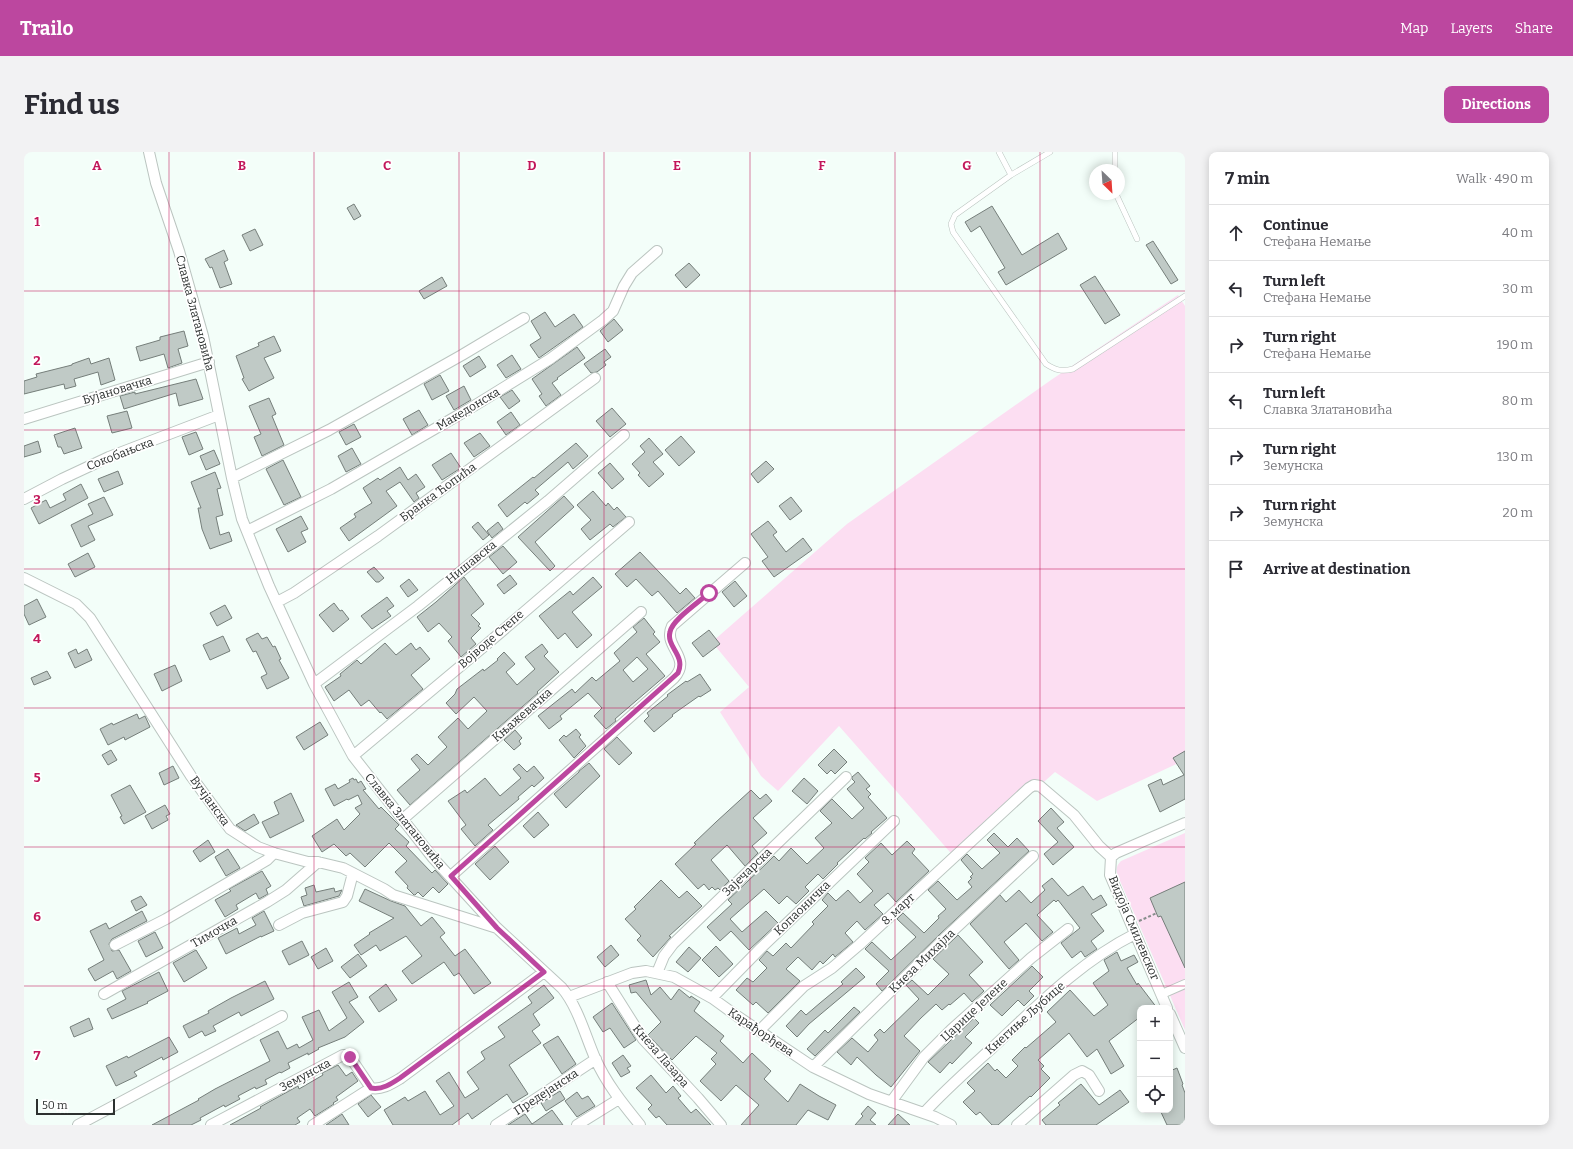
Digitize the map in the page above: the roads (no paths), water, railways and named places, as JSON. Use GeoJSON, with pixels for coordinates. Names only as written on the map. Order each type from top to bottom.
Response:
{"type":"FeatureCollection","features":[{"type":"Feature","properties":{"kind":"street","name":"Славка Златановића"},"geometry":{"type":"LineString","coordinates":[[149,152],[156,183],[179,251],[209,362],[232,478],[247,531],[314,684],[353,756],[433,858],[497,928],[569,997],[596,1059],[619,1099],[640,1125]]}},
{"type":"Feature","properties":{"kind":"street","name":"Македонска"},"geometry":{"type":"LineString","coordinates":[[247,531],[331,489],[469,409],[550,359],[603,320],[616,306],[624,286],[632,273],[658,251]]}},
{"type":"Feature","properties":{"kind":"street"},"geometry":{"type":"LineString","coordinates":[[232,478],[329,430],[462,355],[524,318]]}},
{"type":"Feature","properties":{"kind":"street","name":"Бујановачка"},"geometry":{"type":"LineString","coordinates":[[24,419],[209,362]]}},
{"type":"Feature","properties":{"kind":"street","name":"Бранка Ћопића"},"geometry":{"type":"LineString","coordinates":[[277,602],[294,593],[378,536],[595,378]]}},
{"type":"Feature","properties":{"kind":"street","name":"Сокобањска"},"geometry":{"type":"LineString","coordinates":[[24,499],[62,478],[109,457],[166,437],[219,415]]}},
{"type":"Feature","properties":{"kind":"street","name":"Нишавска"},"geometry":{"type":"LineString","coordinates":[[314,684],[430,596],[548,500],[624,435]]}},
{"type":"Feature","properties":{"kind":"street","name":"Војводе Степе"},"geometry":{"type":"LineString","coordinates":[[353,756],[487,644],[629,522]]}},
{"type":"Feature","properties":{"kind":"street"},"geometry":{"type":"LineString","coordinates":[[451,876],[674,678],[678,673],[681,663],[669,637],[672,626],[745,563]]}},
{"type":"Feature","properties":{"kind":"street","name":"Вучјанска"},"geometry":{"type":"LineString","coordinates":[[24,578],[82,608],[90,618],[192,776],[230,829],[251,843],[274,853],[308,862],[318,862],[343,868],[393,895],[497,928]]}},
{"type":"Feature","properties":{"kind":"street","name":"Књажевачка"},"geometry":{"type":"LineString","coordinates":[[403,819],[641,612]]}},
{"type":"Feature","properties":{"kind":"street","name":"Зајечарска"},"geometry":{"type":"LineString","coordinates":[[656,973],[664,956],[673,944],[846,777]]}},
{"type":"Feature","properties":{"kind":"street","name":"8. март"},"geometry":{"type":"LineString","coordinates":[[760,1030],[804,986],[832,968],[859,945],[1034,784],[1040,786],[1074,815],[1110,857]]}},
{"type":"Feature","properties":{"kind":"street","name":"Копаоничка"},"geometry":{"type":"LineString","coordinates":[[712,998],[761,948],[894,821]]}},
{"type":"Feature","properties":{"kind":"street"},"geometry":{"type":"LineString","coordinates":[[1110,857],[1185,823]]}},
{"type":"Feature","properties":{"kind":"street"},"geometry":{"type":"LineString","coordinates":[[115,945],[166,918],[267,860],[274,853]]}},
{"type":"Feature","properties":{"kind":"street","name":"Кнеза Михајла"},"geometry":{"type":"LineString","coordinates":[[813,1067],[944,939],[1033,856]]}},
{"type":"Feature","properties":{"kind":"street","name":"Видоја Смилевског"},"geometry":{"type":"LineString","coordinates":[[1110,857],[1110,875],[1167,1005]]}},
{"type":"Feature","properties":{"kind":"street","name":"Тимочка"},"geometry":{"type":"LineString","coordinates":[[104,994],[267,902],[286,890],[318,862]]}},
{"type":"Feature","properties":{"kind":"street"},"geometry":{"type":"LineString","coordinates":[[279,925],[302,913],[343,902],[347,896],[352,873]]}},
{"type":"Feature","properties":{"kind":"street","name":"Кнегиње Љубице"},"geometry":{"type":"LineString","coordinates":[[924,1113],[1036,1006],[1133,929]]}},
{"type":"Feature","properties":{"kind":"street","name":"Царице Јелене"},"geometry":{"type":"LineString","coordinates":[[891,1102],[924,1057],[951,1030],[1031,958],[1068,930]]}},
{"type":"Feature","properties":{"kind":"street","name":"Карађорђева"},"geometry":{"type":"LineString","coordinates":[[569,997],[632,973],[646,971],[674,976],[712,998],[813,1067],[869,1094],[924,1113],[951,1125]]}},
{"type":"Feature","properties":{"kind":"street"},"geometry":{"type":"LineString","coordinates":[[313,1125],[371,1088],[377,1089],[400,1078],[544,972]]}},
{"type":"Feature","properties":{"kind":"street","name":"Кнеза Лазара"},"geometry":{"type":"LineString","coordinates":[[607,982],[643,1040],[698,1098],[721,1125]]}},
{"type":"Feature","properties":{"kind":"street"},"geometry":{"type":"LineString","coordinates":[[1162,994],[1185,984]]}},
{"type":"Feature","properties":{"kind":"street"},"geometry":{"type":"LineString","coordinates":[[78,1125],[282,1016]]}},
{"type":"Feature","properties":{"kind":"street"},"geometry":{"type":"LineString","coordinates":[[1173,1021],[1185,1048]]}},
{"type":"Feature","properties":{"kind":"street","name":"Земунска"},"geometry":{"type":"LineString","coordinates":[[211,1125],[343,1055],[348,1055],[350,1057],[371,1088]]}},
{"type":"Feature","properties":{"kind":"street","name":"Предејанска"},"geometry":{"type":"LineString","coordinates":[[496,1125],[596,1059]]}},
{"type":"Feature","properties":{"kind":"street"},"geometry":{"type":"LineString","coordinates":[[1017,1125],[1074,1075],[1082,1071],[1089,1075],[1099,1090]]}},
{"type":"Feature","properties":{"kind":"street"},"geometry":{"type":"LineString","coordinates":[[577,1125],[619,1099]]}},
{"type":"Feature","properties":{"kind":"lane"},"geometry":{"type":"LineString","coordinates":[[999,152],[1011,175]]}},
{"type":"Feature","properties":{"kind":"lane"},"geometry":{"type":"LineString","coordinates":[[1050,152],[1011,175],[955,216],[951,221],[951,228],[1043,359],[1051,367],[1062,371],[1073,369],[1185,296]]}},
{"type":"Feature","properties":{"kind":"lane"},"geometry":{"type":"LineString","coordinates":[[1115,152],[1115,164]]}},
{"type":"Feature","properties":{"kind":"lane"},"geometry":{"type":"LineString","coordinates":[[1119,200],[1137,239]]}}]}
